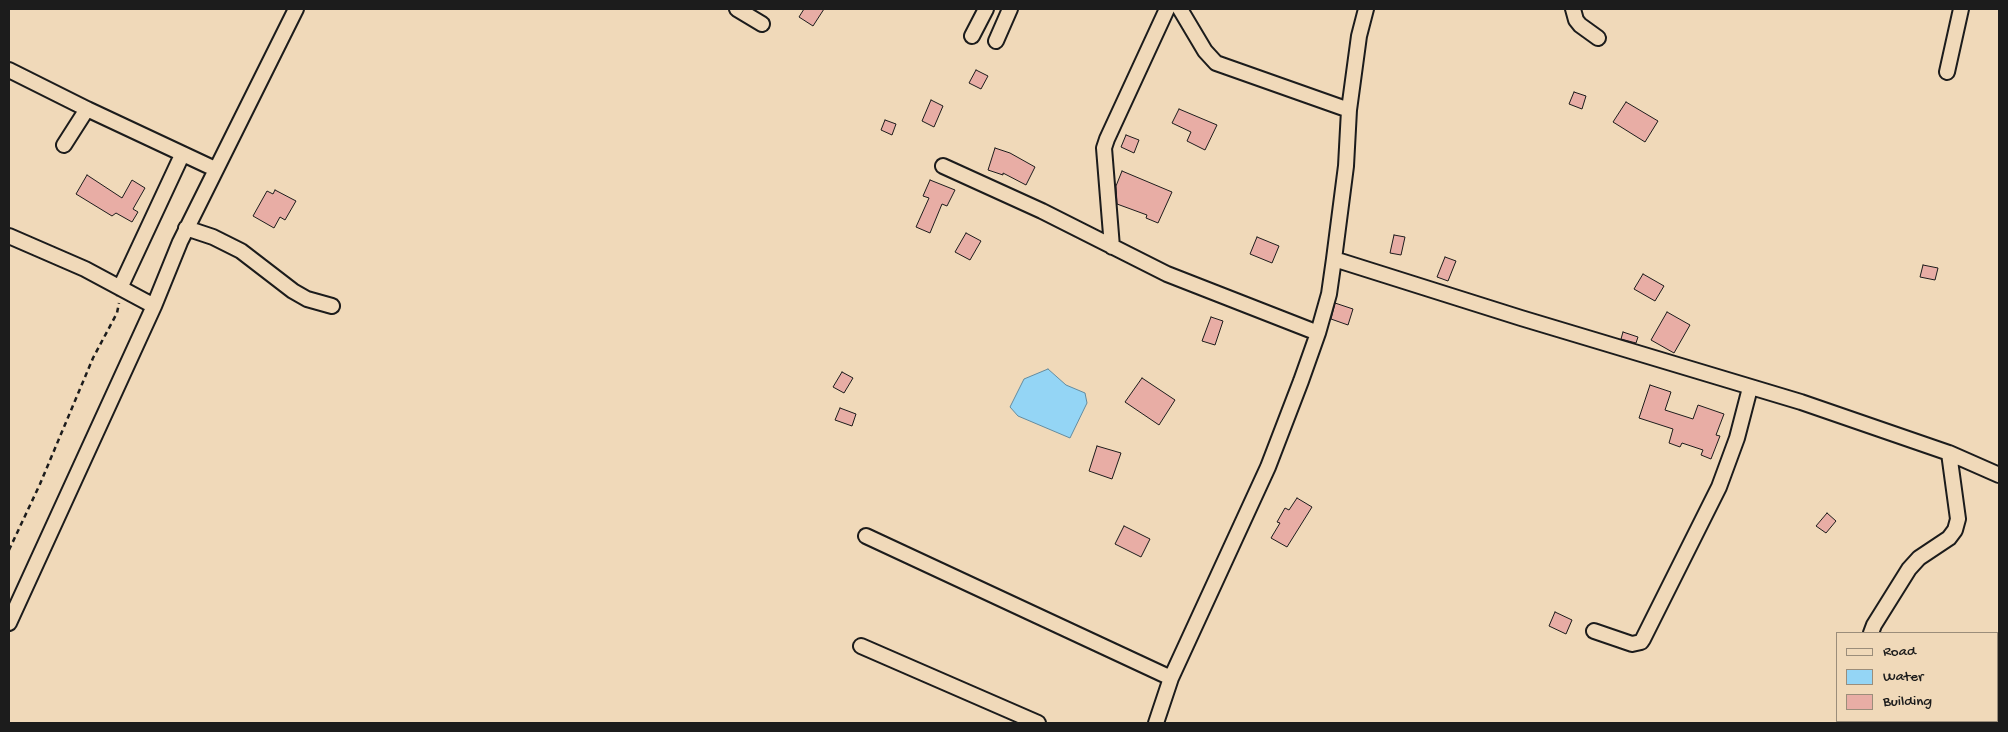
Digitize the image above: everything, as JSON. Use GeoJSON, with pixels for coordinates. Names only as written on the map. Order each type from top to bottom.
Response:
{"type":"FeatureCollection","features":[{"type":"Feature","properties":{"kind":"street"},"geometry":{"type":"LineString","coordinates":[[9,623],[154,306],[186,228],[296,9]]}},
{"type":"Feature","properties":{"kind":"street"},"geometry":{"type":"LineString","coordinates":[[737,9],[762,24]]}},
{"type":"Feature","properties":{"kind":"street"},"geometry":{"type":"LineString","coordinates":[[972,36],[986,9]]}},
{"type":"Feature","properties":{"kind":"street"},"geometry":{"type":"LineString","coordinates":[[996,41],[1010,9]]}},
{"type":"Feature","properties":{"kind":"street"},"geometry":{"type":"LineString","coordinates":[[1112,247],[1104,156],[1106,144],[1168,9]]}},
{"type":"Feature","properties":{"kind":"street"},"geometry":{"type":"LineString","coordinates":[[1180,9],[1204,51],[1216,63],[1349,110]]}},
{"type":"Feature","properties":{"kind":"street"},"geometry":{"type":"LineString","coordinates":[[1156,723],[1171,678],[1268,468],[1318,333],[1329,294],[1346,166],[1349,110],[1359,36],[1366,9]]}},
{"type":"Feature","properties":{"kind":"street"},"geometry":{"type":"LineString","coordinates":[[1573,9],[1580,26],[1598,38]]}},
{"type":"Feature","properties":{"kind":"street"},"geometry":{"type":"LineString","coordinates":[[1947,72],[1961,9]]}},
{"type":"Feature","properties":{"kind":"street"},"geometry":{"type":"LineString","coordinates":[[9,70],[182,155],[215,169]]}},
{"type":"Feature","properties":{"kind":"street"},"geometry":{"type":"LineString","coordinates":[[64,145],[87,109]]}},
{"type":"Feature","properties":{"kind":"street"},"geometry":{"type":"LineString","coordinates":[[120,288],[182,155]]}},
{"type":"Feature","properties":{"kind":"street"},"geometry":{"type":"LineString","coordinates":[[943,166],[1042,211],[1167,274],[1318,333]]}},
{"type":"Feature","properties":{"kind":"street"},"geometry":{"type":"LineString","coordinates":[[186,228],[213,237],[241,251],[293,291],[307,299],[332,306]]}},
{"type":"Feature","properties":{"kind":"street"},"geometry":{"type":"LineString","coordinates":[[9,236],[85,269],[154,306]]}},
{"type":"Feature","properties":{"kind":"street"},"geometry":{"type":"LineString","coordinates":[[1334,258],[1750,388],[1801,402],[1949,453],[1999,475]]}},
{"type":"Feature","properties":{"kind":"street"},"geometry":{"type":"LineString","coordinates":[[1594,630],[1632,644],[1641,642],[1643,639],[1719,487],[1736,438],[1750,388]]}},
{"type":"Feature","properties":{"kind":"street"},"geometry":{"type":"LineString","coordinates":[[1871,632],[1909,569],[1920,558],[1949,538],[1955,530],[1958,519],[1949,453]]}},
{"type":"Feature","properties":{"kind":"street"},"geometry":{"type":"LineString","coordinates":[[866,536],[1171,678]]}},
{"type":"Feature","properties":{"kind":"street"},"geometry":{"type":"LineString","coordinates":[[862,646],[1038,723]]}},
{"type":"Feature","properties":{"kind":"path"},"geometry":{"type":"LineString","coordinates":[[9,550],[40,484],[93,358],[117,314],[120,288]]}},
{"type":"Feature","properties":{"kind":"water"},"geometry":{"type":"Polygon","coordinates":[[[1048,369],[1066,385],[1085,393],[1087,403],[1070,438],[1018,416],[1010,407],[1024,379],[1048,369]]]}},
{"type":"Feature","properties":{"kind":"building"},"geometry":{"type":"Polygon","coordinates":[[[804,9],[824,9],[813,26],[799,17],[804,9]]]}},
{"type":"Feature","properties":{"kind":"building"},"geometry":{"type":"Polygon","coordinates":[[[976,70],[988,76],[981,89],[969,83],[976,70]]]}},
{"type":"Feature","properties":{"kind":"building"},"geometry":{"type":"Polygon","coordinates":[[[1574,92],[1586,96],[1582,109],[1569,104],[1574,92]]]}},
{"type":"Feature","properties":{"kind":"building"},"geometry":{"type":"Polygon","coordinates":[[[931,100],[943,106],[934,127],[922,121],[931,100]]]}},
{"type":"Feature","properties":{"kind":"building"},"geometry":{"type":"Polygon","coordinates":[[[1626,102],[1658,121],[1645,142],[1613,122],[1626,102]]]}},
{"type":"Feature","properties":{"kind":"building"},"geometry":{"type":"Polygon","coordinates":[[[1179,109],[1217,125],[1205,150],[1187,141],[1191,132],[1172,123],[1179,109]]]}},
{"type":"Feature","properties":{"kind":"building"},"geometry":{"type":"Polygon","coordinates":[[[885,120],[896,124],[892,135],[881,130],[885,120]]]}},
{"type":"Feature","properties":{"kind":"building"},"geometry":{"type":"Polygon","coordinates":[[[1126,135],[1139,140],[1134,153],[1121,147],[1126,135]]]}},
{"type":"Feature","properties":{"kind":"building"},"geometry":{"type":"Polygon","coordinates":[[[995,148],[1010,153],[1035,167],[1026,185],[1003,173],[1003,175],[988,170],[995,148]]]}},
{"type":"Feature","properties":{"kind":"building"},"geometry":{"type":"Polygon","coordinates":[[[1122,171],[1172,192],[1158,223],[1146,218],[1147,215],[1117,204],[1116,186],[1122,171]]]}},
{"type":"Feature","properties":{"kind":"building"},"geometry":{"type":"Polygon","coordinates":[[[87,175],[122,198],[132,180],[145,188],[133,209],[138,212],[132,222],[116,213],[112,216],[76,194],[87,175]]]}},
{"type":"Feature","properties":{"kind":"building"},"geometry":{"type":"Polygon","coordinates":[[[930,180],[955,190],[947,206],[942,204],[930,233],[916,227],[929,198],[923,196],[930,180]]]}},
{"type":"Feature","properties":{"kind":"building"},"geometry":{"type":"Polygon","coordinates":[[[275,190],[296,201],[285,220],[280,217],[274,228],[253,216],[267,191],[273,194],[275,190]]]}},
{"type":"Feature","properties":{"kind":"building"},"geometry":{"type":"Polygon","coordinates":[[[966,233],[981,241],[970,260],[955,252],[966,233]]]}},
{"type":"Feature","properties":{"kind":"building"},"geometry":{"type":"Polygon","coordinates":[[[1394,235],[1405,237],[1401,255],[1390,253],[1394,235]]]}},
{"type":"Feature","properties":{"kind":"building"},"geometry":{"type":"Polygon","coordinates":[[[1257,237],[1279,246],[1272,263],[1250,254],[1257,237]]]}},
{"type":"Feature","properties":{"kind":"building"},"geometry":{"type":"Polygon","coordinates":[[[1445,257],[1456,261],[1448,281],[1437,277],[1445,257]]]}},
{"type":"Feature","properties":{"kind":"building"},"geometry":{"type":"Polygon","coordinates":[[[1923,265],[1938,268],[1935,280],[1920,277],[1923,265]]]}},
{"type":"Feature","properties":{"kind":"building"},"geometry":{"type":"Polygon","coordinates":[[[1643,274],[1664,286],[1655,301],[1634,289],[1643,274]]]}},
{"type":"Feature","properties":{"kind":"building"},"geometry":{"type":"Polygon","coordinates":[[[1335,303],[1353,309],[1348,325],[1331,319],[1335,303]]]}},
{"type":"Feature","properties":{"kind":"building"},"geometry":{"type":"Polygon","coordinates":[[[1667,312],[1690,325],[1674,353],[1651,340],[1667,312]]]}},
{"type":"Feature","properties":{"kind":"building"},"geometry":{"type":"Polygon","coordinates":[[[1211,317],[1223,321],[1215,345],[1202,341],[1211,317]]]}},
{"type":"Feature","properties":{"kind":"building"},"geometry":{"type":"Polygon","coordinates":[[[1623,332],[1638,337],[1636,343],[1621,339],[1623,332]]]}},
{"type":"Feature","properties":{"kind":"building"},"geometry":{"type":"Polygon","coordinates":[[[842,372],[853,378],[844,393],[833,387],[842,372]]]}},
{"type":"Feature","properties":{"kind":"building"},"geometry":{"type":"Polygon","coordinates":[[[1142,378],[1175,400],[1159,425],[1125,402],[1142,378]]]}},
{"type":"Feature","properties":{"kind":"building"},"geometry":{"type":"Polygon","coordinates":[[[1650,385],[1671,392],[1665,410],[1693,419],[1698,405],[1724,414],[1716,435],[1720,436],[1711,459],[1701,455],[1703,450],[1682,443],[1680,447],[1669,443],[1673,429],[1639,418],[1650,385]]]}},
{"type":"Feature","properties":{"kind":"building"},"geometry":{"type":"Polygon","coordinates":[[[840,408],[856,414],[852,426],[835,420],[840,408]]]}},
{"type":"Feature","properties":{"kind":"building"},"geometry":{"type":"Polygon","coordinates":[[[1097,446],[1121,453],[1112,479],[1089,471],[1097,446]]]}},
{"type":"Feature","properties":{"kind":"building"},"geometry":{"type":"Polygon","coordinates":[[[1297,498],[1312,507],[1287,547],[1271,538],[1280,523],[1277,522],[1285,508],[1289,510],[1297,498]]]}},
{"type":"Feature","properties":{"kind":"building"},"geometry":{"type":"Polygon","coordinates":[[[1827,513],[1836,521],[1826,533],[1816,526],[1827,513]]]}},
{"type":"Feature","properties":{"kind":"building"},"geometry":{"type":"Polygon","coordinates":[[[1124,526],[1150,539],[1141,557],[1115,544],[1124,526]]]}},
{"type":"Feature","properties":{"kind":"building"},"geometry":{"type":"Polygon","coordinates":[[[1555,612],[1572,620],[1566,634],[1549,626],[1555,612]]]}}]}
